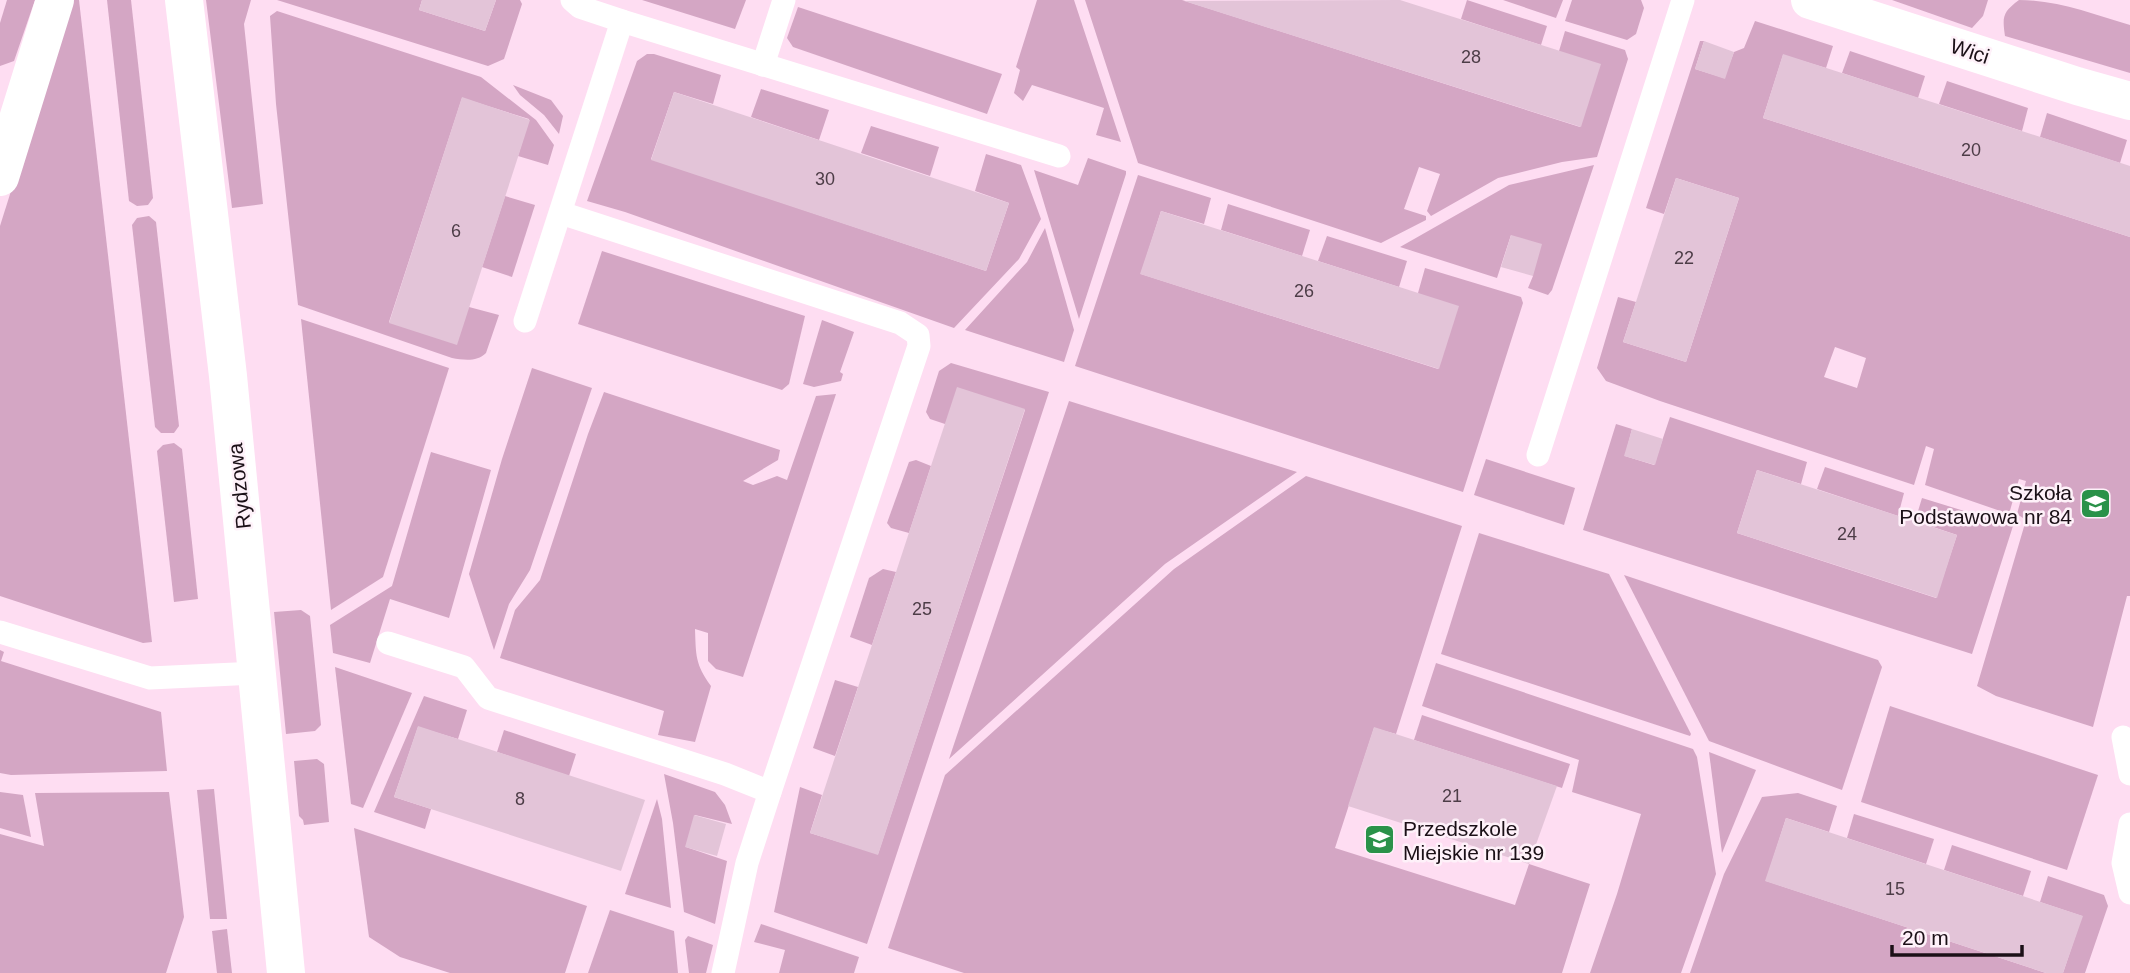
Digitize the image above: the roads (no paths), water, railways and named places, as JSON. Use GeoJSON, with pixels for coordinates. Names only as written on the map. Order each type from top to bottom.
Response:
{"type":"FeatureCollection","features":[{"type":"Feature","properties":{"kind":"street"},"geometry":{"type":"LineString","coordinates":[[0,177],[55,0]]}},
{"type":"Feature","properties":{"kind":"street","name":"Rydzowa"},"geometry":{"type":"LineString","coordinates":[[184,0],[226,362],[286,973]]}},
{"type":"Feature","properties":{"kind":"street","name":"Wici"},"geometry":{"type":"LineString","coordinates":[[1810,0],[2130,101]]}},
{"type":"Feature","properties":{"kind":"lane"},"geometry":{"type":"LineString","coordinates":[[572,0],[580,7],[622,21],[1059,156]]}},
{"type":"Feature","properties":{"kind":"lane"},"geometry":{"type":"LineString","coordinates":[[763,65],[784,0]]}},
{"type":"Feature","properties":{"kind":"lane"},"geometry":{"type":"LineString","coordinates":[[1538,455],[1683,0]]}},
{"type":"Feature","properties":{"kind":"lane"},"geometry":{"type":"LineString","coordinates":[[525,321],[622,21]]}},
{"type":"Feature","properties":{"kind":"lane"},"geometry":{"type":"LineString","coordinates":[[561,213],[900,323],[918,335],[919,346],[747,863],[723,973]]}},
{"type":"Feature","properties":{"kind":"lane"},"geometry":{"type":"LineString","coordinates":[[0,632],[150,678],[257,673]]}},
{"type":"Feature","properties":{"kind":"lane"},"geometry":{"type":"LineString","coordinates":[[388,643],[464,667],[488,698],[725,774],[769,792]]}},
{"type":"Feature","properties":{"kind":"lane"},"geometry":{"type":"LineString","coordinates":[[2123,737],[2130,774]]}},
{"type":"Feature","properties":{"kind":"lane"},"geometry":{"type":"LineString","coordinates":[[2130,824],[2123,863],[2130,893]]}},
{"type":"Feature","properties":{"kind":"place","name":"Szkoła Podstawowa nr 84"},"geometry":{"type":"Point","coordinates":[2095,504]}},
{"type":"Feature","properties":{"kind":"place","name":"Przedszkole Miejskie nr 139"},"geometry":{"type":"Point","coordinates":[1380,840]}}]}
